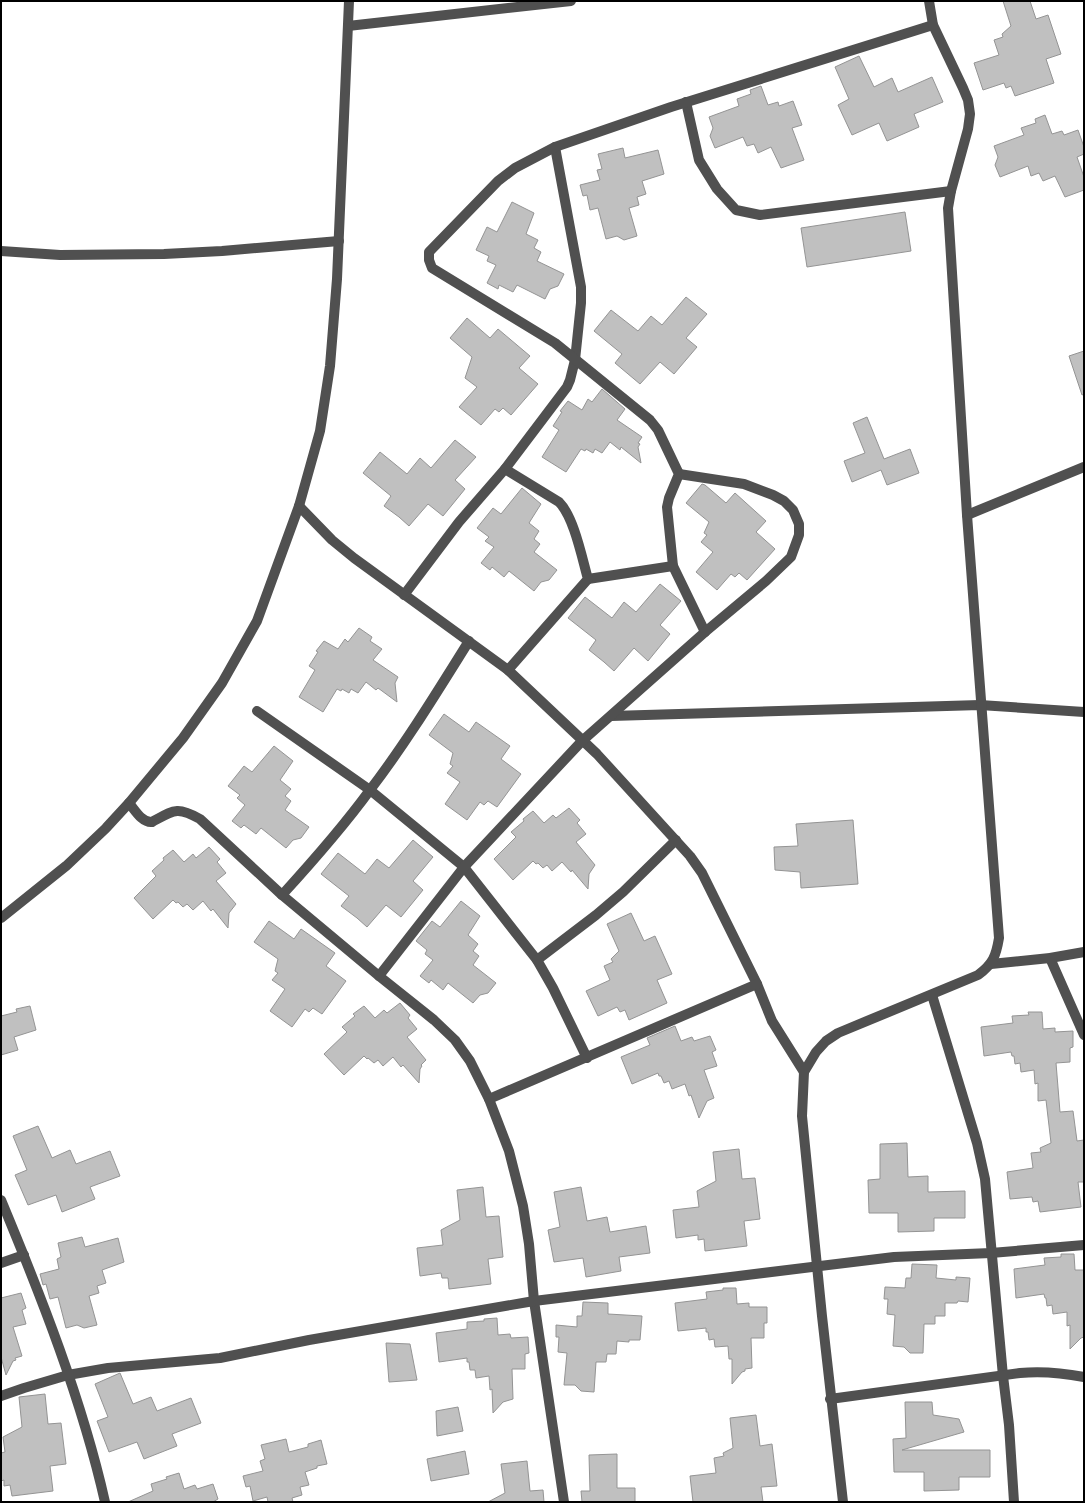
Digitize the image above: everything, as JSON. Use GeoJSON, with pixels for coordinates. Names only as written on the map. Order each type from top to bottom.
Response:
{"type":"FeatureCollection","features":[{"type":"Feature","properties":{"kind":"street"},"geometry":{"type":"LineString","coordinates":[[1,918],[66,866],[106,828],[129,803],[183,738],[226,676],[257,621],[299,506],[320,431],[330,366],[339,240],[349,1]]}},
{"type":"Feature","properties":{"kind":"street"},"geometry":{"type":"LineString","coordinates":[[348,26],[503,5],[571,1]]}},
{"type":"Feature","properties":{"kind":"street"},"geometry":{"type":"LineString","coordinates":[[843,1502],[830,1399],[802,1116],[804,1072],[816,1052],[826,1041],[838,1033],[978,976],[991,964],[996,954],[999,938],[980,705],[948,208],[951,191],[968,129],[970,114],[968,100],[933,25],[929,1]]}},
{"type":"Feature","properties":{"kind":"street"},"geometry":{"type":"LineString","coordinates":[[705,632],[673,566],[667,507],[679,474],[654,424],[555,343],[432,268],[428,256],[429,252],[498,181],[515,168],[554,147],[686,102],[933,25]]}},
{"type":"Feature","properties":{"kind":"street"},"geometry":{"type":"LineString","coordinates":[[686,102],[698,160],[717,189],[736,210],[760,215],[951,191]]}},
{"type":"Feature","properties":{"kind":"street"},"geometry":{"type":"LineString","coordinates":[[404,595],[459,522],[505,469],[567,387],[575,360],[582,287],[554,147]]}},
{"type":"Feature","properties":{"kind":"street"},"geometry":{"type":"LineString","coordinates":[[1,251],[60,255],[164,254],[222,251],[339,240]]}},
{"type":"Feature","properties":{"kind":"street"},"geometry":{"type":"LineString","coordinates":[[967,515],[1084,467]]}},
{"type":"Feature","properties":{"kind":"street"},"geometry":{"type":"LineString","coordinates":[[505,469],[559,502],[564,507],[570,519],[588,579]]}},
{"type":"Feature","properties":{"kind":"street"},"geometry":{"type":"LineString","coordinates":[[379,976],[464,867],[582,741],[705,632],[766,581],[791,557],[799,535],[799,524],[794,510],[784,501],[773,494],[744,484],[679,474]]}},
{"type":"Feature","properties":{"kind":"street"},"geometry":{"type":"LineString","coordinates":[[299,506],[343,549],[508,670],[597,754],[676,840],[702,873],[757,984],[772,1021],[804,1072]]}},
{"type":"Feature","properties":{"kind":"street"},"geometry":{"type":"LineString","coordinates":[[508,670],[588,579],[673,566]]}},
{"type":"Feature","properties":{"kind":"street"},"geometry":{"type":"LineString","coordinates":[[282,895],[330,842],[370,790],[414,729],[469,641]]}},
{"type":"Feature","properties":{"kind":"street"},"geometry":{"type":"LineString","coordinates":[[611,716],[980,705],[1084,712]]}},
{"type":"Feature","properties":{"kind":"street"},"geometry":{"type":"LineString","coordinates":[[257,711],[370,790],[464,867],[537,960],[553,988],[587,1058]]}},
{"type":"Feature","properties":{"kind":"street"},"geometry":{"type":"LineString","coordinates":[[129,803],[144,820],[149,823],[175,810],[183,811],[200,818],[282,895],[434,1020],[455,1040],[470,1061],[489,1099],[508,1151],[523,1206],[529,1244],[534,1301],[564,1502]]}},
{"type":"Feature","properties":{"kind":"street"},"geometry":{"type":"LineString","coordinates":[[537,960],[617,897],[676,840]]}},
{"type":"Feature","properties":{"kind":"street"},"geometry":{"type":"LineString","coordinates":[[991,964],[1050,958],[1084,952]]}},
{"type":"Feature","properties":{"kind":"street"},"geometry":{"type":"LineString","coordinates":[[1050,958],[1084,1035]]}},
{"type":"Feature","properties":{"kind":"street"},"geometry":{"type":"LineString","coordinates":[[489,1099],[757,984]]}},
{"type":"Feature","properties":{"kind":"street"},"geometry":{"type":"LineString","coordinates":[[932,995],[977,1143],[985,1179],[1003,1376],[1009,1424],[1014,1502]]}},
{"type":"Feature","properties":{"kind":"street"},"geometry":{"type":"LineString","coordinates":[[1,1200],[24,1255],[68,1375],[87,1434],[105,1502]]}},
{"type":"Feature","properties":{"kind":"street"},"geometry":{"type":"LineString","coordinates":[[1,1396],[68,1375],[108,1368],[220,1358],[309,1340],[534,1301],[894,1257],[991,1253],[1084,1245]]}},
{"type":"Feature","properties":{"kind":"street"},"geometry":{"type":"LineString","coordinates":[[1,1263],[24,1255]]}},
{"type":"Feature","properties":{"kind":"street"},"geometry":{"type":"LineString","coordinates":[[830,1399],[1034,1372],[1084,1377]]}},
{"type":"Feature","properties":{"kind":"building"},"geometry":{"type":"Polygon","coordinates":[[[1003,1],[1030,1],[1036,19],[1048,15],[1061,54],[1046,59],[1054,83],[1015,96],[1011,86],[1006,88],[1004,83],[983,90],[974,63],[999,55],[994,40],[1003,37],[1002,34],[1011,26],[1003,1]]]}},
{"type":"Feature","properties":{"kind":"building"},"geometry":{"type":"Polygon","coordinates":[[[859,56],[874,87],[892,78],[898,92],[932,77],[943,102],[914,114],[919,127],[887,141],[879,123],[852,135],[838,105],[849,99],[835,67],[859,56]]]}},
{"type":"Feature","properties":{"kind":"building"},"geometry":{"type":"Polygon","coordinates":[[[761,86],[768,105],[778,102],[779,106],[793,101],[802,125],[792,128],[804,160],[781,168],[771,147],[758,153],[754,144],[747,146],[743,137],[715,148],[710,136],[713,128],[709,117],[739,106],[737,99],[751,94],[750,90],[761,86]]]}},
{"type":"Feature","properties":{"kind":"building"},"geometry":{"type":"Polygon","coordinates":[[[1045,115],[1052,134],[1062,131],[1064,135],[1078,130],[1084,147],[1084,154],[1077,157],[1084,177],[1084,190],[1065,197],[1055,176],[1043,181],[1039,173],[1031,176],[1028,166],[1000,177],[995,165],[998,157],[994,146],[1024,135],[1021,128],[1036,123],[1035,119],[1045,115]]]}},
{"type":"Feature","properties":{"kind":"building"},"geometry":{"type":"Polygon","coordinates":[[[623,148],[625,158],[658,150],[664,174],[642,181],[646,194],[637,197],[639,205],[629,208],[637,236],[624,240],[617,236],[606,239],[598,208],[590,210],[587,195],[583,196],[580,185],[600,180],[597,170],[602,169],[598,154],[623,148]]]}},
{"type":"Feature","properties":{"kind":"building"},"geometry":{"type":"Polygon","coordinates":[[[512,202],[534,213],[526,234],[538,240],[534,248],[541,252],[537,261],[564,274],[558,286],[550,289],[545,299],[517,285],[513,292],[499,285],[498,289],[487,283],[496,265],[487,261],[489,256],[476,250],[487,227],[497,232],[512,202]]]}},
{"type":"Feature","properties":{"kind":"building"},"geometry":{"type":"Polygon","coordinates":[[[905,212],[911,251],[807,267],[801,228],[905,212]]]}},
{"type":"Feature","properties":{"kind":"building"},"geometry":{"type":"Polygon","coordinates":[[[686,297],[707,314],[686,338],[697,347],[674,374],[660,362],[640,384],[615,363],[622,354],[594,331],[611,310],[638,331],[651,316],[662,325],[686,297]]]}},
{"type":"Feature","properties":{"kind":"building"},"geometry":{"type":"Polygon","coordinates":[[[467,318],[490,338],[498,329],[530,356],[519,368],[538,384],[511,415],[503,408],[499,412],[495,409],[481,425],[459,407],[477,387],[465,378],[472,357],[450,338],[467,318]]]}},
{"type":"Feature","properties":{"kind":"building"},"geometry":{"type":"Polygon","coordinates":[[[1084,351],[1084,394],[1082,395],[1069,356],[1084,351]]]}},
{"type":"Feature","properties":{"kind":"building"},"geometry":{"type":"Polygon","coordinates":[[[602,389],[625,409],[617,420],[642,437],[638,443],[640,444],[638,447],[641,463],[621,447],[620,450],[610,442],[602,453],[595,449],[593,453],[586,449],[585,451],[581,449],[566,472],[542,457],[559,430],[553,426],[562,412],[560,411],[568,401],[582,410],[588,399],[592,402],[602,389]]]}},
{"type":"Feature","properties":{"kind":"building"},"geometry":{"type":"Polygon","coordinates":[[[867,417],[884,459],[910,449],[919,473],[887,485],[881,470],[852,482],[844,461],[865,453],[853,423],[867,417]]]}},
{"type":"Feature","properties":{"kind":"building"},"geometry":{"type":"Polygon","coordinates":[[[455,440],[476,457],[455,480],[465,489],[443,516],[428,504],[409,526],[384,506],[391,496],[363,473],[380,452],[407,474],[420,458],[431,468],[455,440]]]}},
{"type":"Feature","properties":{"kind":"building"},"geometry":{"type":"Polygon","coordinates":[[[702,484],[726,503],[735,493],[766,521],[756,532],[775,549],[747,580],[739,573],[735,577],[731,574],[717,590],[696,572],[713,552],[701,542],[707,535],[704,533],[709,522],[686,503],[702,484]]]}},
{"type":"Feature","properties":{"kind":"building"},"geometry":{"type":"Polygon","coordinates":[[[522,488],[541,504],[529,523],[539,531],[534,539],[540,544],[534,552],[557,570],[549,580],[541,582],[534,591],[509,571],[504,577],[492,567],[490,570],[481,563],[494,547],[485,541],[489,537],[477,528],[493,508],[501,514],[522,488]]]}},
{"type":"Feature","properties":{"kind":"building"},"geometry":{"type":"Polygon","coordinates":[[[660,584],[681,601],[660,625],[670,634],[648,661],[634,648],[614,671],[589,650],[596,640],[568,618],[585,597],[612,618],[624,602],[636,612],[660,584]]]}},
{"type":"Feature","properties":{"kind":"building"},"geometry":{"type":"Polygon","coordinates":[[[359,628],[372,637],[370,641],[382,649],[373,660],[398,677],[395,683],[397,702],[378,688],[376,690],[366,682],[358,693],[351,689],[349,693],[342,689],[341,691],[337,689],[323,712],[299,697],[315,670],[309,666],[318,652],[316,651],[324,641],[338,649],[345,639],[348,642],[359,628]]]}},
{"type":"Feature","properties":{"kind":"building"},"geometry":{"type":"Polygon","coordinates":[[[444,714],[469,732],[476,722],[510,746],[501,759],[521,774],[497,807],[488,801],[484,805],[480,802],[467,820],[445,804],[460,782],[447,773],[453,766],[450,764],[453,753],[429,735],[444,714]]]}},
{"type":"Feature","properties":{"kind":"building"},"geometry":{"type":"Polygon","coordinates":[[[274,746],[293,761],[280,780],[291,789],[285,796],[291,801],[285,810],[309,827],[301,838],[293,840],[286,848],[261,828],[256,834],[244,825],[241,828],[232,821],[245,805],[237,798],[240,795],[228,786],[244,766],[252,772],[274,746]]]}},
{"type":"Feature","properties":{"kind":"building"},"geometry":{"type":"Polygon","coordinates":[[[569,808],[580,820],[577,823],[586,834],[576,842],[595,865],[589,874],[588,889],[572,870],[571,872],[562,862],[552,871],[547,865],[543,868],[538,863],[536,864],[533,861],[513,880],[494,859],[516,837],[511,832],[533,811],[544,823],[553,815],[556,818],[569,808]]]}},
{"type":"Feature","properties":{"kind":"building"},"geometry":{"type":"Polygon","coordinates":[[[853,820],[858,884],[801,888],[800,872],[775,870],[774,847],[798,846],[796,824],[853,820]]]}},
{"type":"Feature","properties":{"kind":"building"},"geometry":{"type":"Polygon","coordinates":[[[413,840],[433,857],[413,881],[423,890],[401,917],[386,905],[367,927],[341,906],[349,896],[321,874],[338,853],[365,874],[377,859],[389,868],[413,840]]]}},
{"type":"Feature","properties":{"kind":"building"},"geometry":{"type":"Polygon","coordinates":[[[209,847],[220,859],[217,862],[226,873],[216,881],[236,904],[229,913],[228,928],[213,909],[211,911],[203,901],[193,910],[187,904],[183,907],[178,902],[176,903],[173,900],[153,919],[134,898],[156,876],[152,871],[164,860],[163,858],[173,850],[184,862],[193,854],[196,858],[209,847]]]}},
{"type":"Feature","properties":{"kind":"building"},"geometry":{"type":"Polygon","coordinates":[[[461,901],[480,916],[468,935],[478,944],[473,951],[479,956],[473,965],[496,983],[488,993],[480,995],[473,1003],[448,983],[443,990],[431,980],[429,983],[420,976],[433,960],[425,954],[427,950],[416,941],[432,921],[440,927],[461,901]]]}},
{"type":"Feature","properties":{"kind":"building"},"geometry":{"type":"Polygon","coordinates":[[[631,913],[644,941],[655,936],[672,974],[657,980],[667,1003],[629,1020],[625,1010],[620,1012],[617,1007],[598,1016],[586,991],[610,980],[604,966],[613,962],[611,959],[619,951],[607,924],[631,913]]]}},
{"type":"Feature","properties":{"kind":"building"},"geometry":{"type":"Polygon","coordinates":[[[269,921],[294,939],[301,929],[335,953],[326,966],[346,981],[322,1014],[313,1008],[309,1012],[305,1009],[292,1027],[270,1011],[285,989],[272,980],[278,973],[275,971],[278,959],[254,942],[269,921]]]}},
{"type":"Feature","properties":{"kind":"building"},"geometry":{"type":"Polygon","coordinates":[[[400,1003],[410,1015],[408,1018],[417,1029],[407,1037],[426,1060],[421,1065],[419,1083],[403,1065],[401,1067],[393,1057],[383,1066],[378,1060],[374,1063],[364,1056],[344,1075],[324,1054],[347,1032],[342,1027],[355,1016],[353,1014],[364,1006],[375,1018],[384,1010],[387,1013],[400,1003]]]}},
{"type":"Feature","properties":{"kind":"building"},"geometry":{"type":"Polygon","coordinates":[[[30,1006],[36,1030],[14,1037],[18,1050],[1,1055],[1,1016],[17,1012],[16,1009],[30,1006]]]}},
{"type":"Feature","properties":{"kind":"building"},"geometry":{"type":"Polygon","coordinates":[[[1028,1012],[1042,1012],[1043,1029],[1055,1028],[1055,1032],[1073,1031],[1073,1047],[1070,1048],[1070,1062],[1056,1063],[1060,1112],[1073,1111],[1077,1141],[1084,1140],[1084,1182],[1078,1182],[1081,1207],[1040,1212],[1038,1201],[1033,1202],[1032,1197],[1010,1199],[1007,1172],[1033,1168],[1031,1153],[1041,1152],[1040,1148],[1051,1143],[1046,1100],[1038,1101],[1038,1083],[1035,1084],[1034,1070],[1021,1072],[1020,1063],[1015,1064],[1014,1056],[1012,1056],[1011,1052],[984,1056],[981,1027],[1013,1023],[1012,1016],[1029,1015],[1028,1012]]]}},
{"type":"Feature","properties":{"kind":"building"},"geometry":{"type":"Polygon","coordinates":[[[675,1026],[681,1041],[692,1037],[694,1041],[710,1036],[716,1050],[712,1052],[717,1066],[704,1070],[714,1098],[707,1101],[699,1118],[691,1095],[689,1096],[685,1084],[672,1089],[669,1081],[664,1083],[658,1073],[632,1084],[621,1057],[650,1045],[647,1038],[675,1026]]]}},
{"type":"Feature","properties":{"kind":"building"},"geometry":{"type":"Polygon","coordinates":[[[38,1126],[52,1158],[70,1150],[76,1164],[110,1151],[120,1176],[90,1187],[95,1199],[62,1212],[56,1195],[28,1205],[15,1175],[27,1170],[13,1136],[38,1126]]]}},
{"type":"Feature","properties":{"kind":"building"},"geometry":{"type":"Polygon","coordinates":[[[907,1143],[908,1177],[928,1176],[928,1192],[965,1191],[965,1218],[934,1218],[934,1231],[898,1232],[898,1213],[869,1213],[868,1180],[880,1179],[880,1144],[907,1143]]]}},
{"type":"Feature","properties":{"kind":"building"},"geometry":{"type":"Polygon","coordinates":[[[739,1149],[742,1179],[755,1178],[760,1219],[744,1221],[747,1246],[705,1251],[704,1239],[698,1240],[698,1235],[676,1238],[673,1210],[699,1207],[697,1191],[716,1181],[713,1152],[739,1149]]]}},
{"type":"Feature","properties":{"kind":"building"},"geometry":{"type":"Polygon","coordinates":[[[483,1187],[486,1217],[499,1216],[503,1257],[488,1259],[491,1284],[449,1289],[448,1278],[442,1278],[441,1273],[420,1276],[417,1248],[443,1245],[441,1230],[460,1220],[457,1190],[483,1187]]]}},
{"type":"Feature","properties":{"kind":"building"},"geometry":{"type":"Polygon","coordinates":[[[581,1187],[587,1221],[607,1217],[610,1232],[646,1226],[650,1253],[619,1257],[621,1271],[586,1277],[583,1258],[554,1262],[548,1230],[560,1227],[554,1192],[581,1187]]]}},
{"type":"Feature","properties":{"kind":"building"},"geometry":{"type":"Polygon","coordinates":[[[82,1237],[85,1247],[118,1238],[124,1262],[102,1270],[106,1283],[97,1286],[99,1293],[89,1296],[97,1325],[84,1328],[77,1325],[66,1328],[58,1297],[50,1299],[46,1284],[43,1285],[40,1274],[59,1269],[57,1259],[61,1257],[58,1243],[82,1237]]]}},
{"type":"Feature","properties":{"kind":"building"},"geometry":{"type":"Polygon","coordinates":[[[1061,1254],[1074,1254],[1075,1270],[1084,1270],[1084,1337],[1070,1349],[1070,1325],[1067,1326],[1067,1312],[1053,1314],[1052,1305],[1047,1306],[1044,1294],[1016,1298],[1014,1269],[1045,1265],[1044,1258],[1061,1257],[1061,1254]]]}},
{"type":"Feature","properties":{"kind":"building"},"geometry":{"type":"Polygon","coordinates":[[[912,1264],[937,1265],[936,1278],[956,1280],[956,1277],[970,1278],[968,1302],[958,1301],[957,1303],[945,1303],[945,1316],[935,1316],[935,1324],[924,1324],[923,1353],[910,1353],[904,1347],[893,1346],[895,1315],[887,1314],[888,1299],[884,1299],[885,1287],[905,1288],[906,1278],[911,1278],[912,1264]]]}},
{"type":"Feature","properties":{"kind":"building"},"geometry":{"type":"Polygon","coordinates":[[[723,1288],[736,1288],[737,1304],[749,1303],[749,1307],[767,1307],[767,1323],[764,1323],[764,1338],[751,1338],[752,1368],[745,1369],[745,1371],[742,1372],[732,1384],[732,1359],[729,1359],[728,1346],[715,1347],[714,1339],[709,1340],[706,1328],[678,1331],[675,1303],[707,1299],[706,1292],[723,1290],[723,1288]]]}},
{"type":"Feature","properties":{"kind":"building"},"geometry":{"type":"Polygon","coordinates":[[[21,1293],[26,1308],[22,1310],[26,1324],[13,1327],[22,1356],[15,1358],[16,1360],[13,1361],[6,1375],[1,1357],[1,1298],[21,1293]]]}},
{"type":"Feature","properties":{"kind":"building"},"geometry":{"type":"Polygon","coordinates":[[[583,1302],[608,1303],[608,1314],[642,1316],[640,1340],[629,1340],[629,1342],[617,1341],[616,1354],[607,1354],[606,1362],[596,1362],[594,1392],[581,1391],[575,1385],[564,1385],[567,1353],[558,1352],[559,1337],[556,1337],[556,1325],[577,1327],[577,1316],[582,1316],[583,1302]]]}},
{"type":"Feature","properties":{"kind":"building"},"geometry":{"type":"Polygon","coordinates":[[[497,1318],[498,1335],[510,1334],[511,1338],[528,1337],[529,1353],[525,1354],[525,1369],[512,1369],[513,1399],[503,1402],[493,1413],[492,1389],[490,1390],[489,1376],[476,1378],[475,1370],[470,1370],[467,1358],[439,1362],[436,1333],[467,1329],[467,1322],[484,1321],[484,1319],[497,1318]]]}},
{"type":"Feature","properties":{"kind":"building"},"geometry":{"type":"Polygon","coordinates":[[[386,1343],[410,1344],[417,1380],[389,1382],[386,1343]]]}},
{"type":"Feature","properties":{"kind":"building"},"geometry":{"type":"Polygon","coordinates":[[[120,1373],[133,1404],[151,1397],[157,1411],[191,1398],[201,1423],[172,1434],[177,1446],[144,1459],[137,1442],[109,1452],[97,1421],[108,1417],[95,1384],[120,1373]]]}},
{"type":"Feature","properties":{"kind":"building"},"geometry":{"type":"Polygon","coordinates":[[[45,1394],[48,1424],[61,1423],[66,1464],[50,1466],[53,1491],[12,1496],[10,1485],[4,1486],[4,1480],[1,1481],[1,1453],[5,1452],[3,1437],[22,1427],[19,1397],[45,1394]]]}},
{"type":"Feature","properties":{"kind":"building"},"geometry":{"type":"Polygon","coordinates":[[[905,1402],[932,1402],[933,1415],[959,1419],[964,1432],[902,1450],[990,1450],[990,1477],[959,1477],[959,1490],[924,1491],[924,1472],[894,1472],[893,1439],[906,1438],[905,1402]]]}},
{"type":"Feature","properties":{"kind":"building"},"geometry":{"type":"Polygon","coordinates":[[[458,1407],[463,1431],[437,1436],[436,1411],[458,1407]]]}},
{"type":"Feature","properties":{"kind":"building"},"geometry":{"type":"Polygon","coordinates":[[[756,1415],[760,1446],[772,1444],[777,1486],[761,1487],[763,1502],[693,1502],[690,1476],[716,1473],[714,1458],[724,1456],[723,1453],[733,1448],[730,1418],[756,1415]]]}},
{"type":"Feature","properties":{"kind":"building"},"geometry":{"type":"Polygon","coordinates":[[[286,1439],[289,1452],[308,1447],[308,1444],[321,1440],[327,1464],[317,1466],[317,1468],[305,1472],[309,1485],[300,1487],[302,1495],[292,1498],[293,1502],[268,1502],[267,1497],[253,1501],[250,1486],[246,1487],[243,1476],[263,1471],[260,1461],[265,1459],[261,1445],[286,1439]]]}},
{"type":"Feature","properties":{"kind":"building"},"geometry":{"type":"Polygon","coordinates":[[[465,1451],[469,1474],[431,1481],[427,1459],[465,1451]]]}},
{"type":"Feature","properties":{"kind":"building"},"geometry":{"type":"Polygon","coordinates":[[[617,1454],[617,1488],[635,1488],[635,1502],[582,1502],[581,1491],[590,1491],[589,1455],[617,1454]]]}},
{"type":"Feature","properties":{"kind":"building"},"geometry":{"type":"Polygon","coordinates":[[[527,1461],[530,1491],[543,1490],[544,1502],[488,1502],[505,1493],[501,1464],[527,1461]]]}},
{"type":"Feature","properties":{"kind":"building"},"geometry":{"type":"Polygon","coordinates":[[[179,1473],[184,1489],[195,1485],[197,1489],[213,1484],[218,1499],[213,1502],[128,1502],[153,1491],[151,1484],[179,1473]]]}}]}
